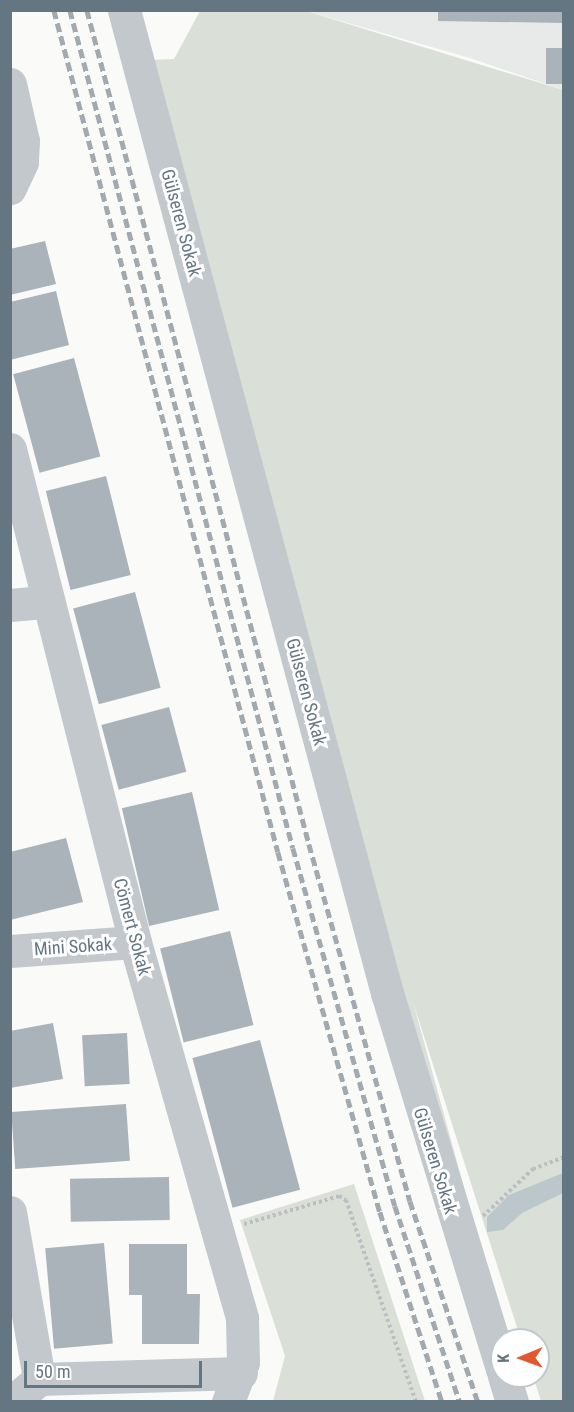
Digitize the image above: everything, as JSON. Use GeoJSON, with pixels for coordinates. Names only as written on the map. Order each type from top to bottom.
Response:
{"type":"FeatureCollection","features":[{"type":"Feature","properties":{"kind":"street","name":"Gülseren Sokak"},"geometry":{"type":"LineString","coordinates":[[124,10],[456,1228],[490,1333]]}},
{"type":"Feature","properties":{"kind":"street"},"geometry":{"type":"LineString","coordinates":[[10,84],[23,141],[22,162],[10,189]]}},
{"type":"Feature","properties":{"kind":"street","name":"Cömert Sokak"},"geometry":{"type":"LineString","coordinates":[[10,449],[135,942],[242,1318],[235,1387]]}},
{"type":"Feature","properties":{"kind":"street"},"geometry":{"type":"LineString","coordinates":[[10,605],[47,602]]}},
{"type":"Feature","properties":{"kind":"street","name":"Mini Sokak"},"geometry":{"type":"LineString","coordinates":[[10,951],[135,942]]}},
{"type":"Feature","properties":{"kind":"street"},"geometry":{"type":"LineString","coordinates":[[10,1212],[39,1379]]}},
{"type":"Feature","properties":{"kind":"street"},"geometry":{"type":"LineString","coordinates":[[12,1401],[39,1379],[235,1387]]}},
{"type":"Feature","properties":{"kind":"path"},"geometry":{"type":"LineString","coordinates":[[456,1228],[478,1221],[533,1169],[564,1157]]}},
{"type":"Feature","properties":{"kind":"path"},"geometry":{"type":"LineString","coordinates":[[218,1232],[339,1196],[346,1200],[416,1401]]}},
{"type":"Feature","properties":{"kind":"shaded area"},"geometry":{"type":"Polygon","coordinates":[[[200,11],[306,11],[563,90],[563,1401],[541,1401],[537,1388],[550,1388],[550,1328],[517,1328],[413,1002],[503,1328],[433,1118],[149,60],[174,59],[200,11]]]}},
{"type":"Feature","properties":{"kind":"shaded area"},"geometry":{"type":"Polygon","coordinates":[[[306,11],[563,11],[563,90],[470,58],[306,11]]]}},
{"type":"Feature","properties":{"kind":"shaded area"},"geometry":{"type":"Polygon","coordinates":[[[563,1173],[563,1193],[522,1213],[503,1230],[487,1232],[487,1217],[509,1195],[563,1173]]]}},
{"type":"Feature","properties":{"kind":"shaded area"},"geometry":{"type":"Polygon","coordinates":[[[354,1184],[425,1401],[273,1401],[285,1356],[240,1220],[354,1184]]]}},
{"type":"Feature","properties":{"kind":"building"},"geometry":{"type":"Polygon","coordinates":[[[438,10],[564,10],[564,23],[438,21],[438,10]]]}},
{"type":"Feature","properties":{"kind":"building"},"geometry":{"type":"Polygon","coordinates":[[[546,48],[564,48],[564,84],[546,84],[546,48]]]}},
{"type":"Feature","properties":{"kind":"building"},"geometry":{"type":"Polygon","coordinates":[[[45,241],[56,284],[10,295],[10,249],[45,241]]]}},
{"type":"Feature","properties":{"kind":"building"},"geometry":{"type":"Polygon","coordinates":[[[56,291],[69,345],[10,360],[10,302],[56,291]]]}},
{"type":"Feature","properties":{"kind":"building"},"geometry":{"type":"Polygon","coordinates":[[[74,358],[100,457],[40,473],[13,374],[74,358]]]}},
{"type":"Feature","properties":{"kind":"building"},"geometry":{"type":"Polygon","coordinates":[[[106,476],[131,575],[71,590],[46,491],[106,476]]]}},
{"type":"Feature","properties":{"kind":"building"},"geometry":{"type":"Polygon","coordinates":[[[135,592],[161,688],[99,704],[73,609],[135,592]]]}},
{"type":"Feature","properties":{"kind":"building"},"geometry":{"type":"Polygon","coordinates":[[[169,707],[186,772],[119,790],[101,725],[169,707]]]}},
{"type":"Feature","properties":{"kind":"building"},"geometry":{"type":"Polygon","coordinates":[[[192,792],[219,910],[149,926],[122,808],[192,792]]]}},
{"type":"Feature","properties":{"kind":"building"},"geometry":{"type":"Polygon","coordinates":[[[66,838],[83,902],[10,920],[10,852],[66,838]]]}},
{"type":"Feature","properties":{"kind":"building"},"geometry":{"type":"Polygon","coordinates":[[[230,931],[253,1025],[184,1043],[160,948],[230,931]]]}},
{"type":"Feature","properties":{"kind":"building"},"geometry":{"type":"Polygon","coordinates":[[[53,1023],[63,1079],[10,1088],[10,1031],[53,1023]]]}},
{"type":"Feature","properties":{"kind":"building"},"geometry":{"type":"Polygon","coordinates":[[[127,1033],[130,1084],[85,1086],[82,1035],[127,1033]]]}},
{"type":"Feature","properties":{"kind":"building"},"geometry":{"type":"Polygon","coordinates":[[[260,1040],[300,1190],[233,1208],[192,1058],[260,1040]]]}},
{"type":"Feature","properties":{"kind":"building"},"geometry":{"type":"Polygon","coordinates":[[[126,1104],[130,1161],[15,1169],[11,1112],[126,1104]]]}},
{"type":"Feature","properties":{"kind":"building"},"geometry":{"type":"Polygon","coordinates":[[[169,1177],[170,1220],[71,1222],[70,1179],[169,1177]]]}},
{"type":"Feature","properties":{"kind":"building"},"geometry":{"type":"Polygon","coordinates":[[[104,1243],[113,1344],[54,1349],[45,1248],[104,1243]]]}},
{"type":"Feature","properties":{"kind":"building"},"geometry":{"type":"Polygon","coordinates":[[[129,1244],[187,1244],[187,1294],[200,1294],[199,1344],[142,1344],[142,1295],[129,1295],[129,1244]]]}},
{"type":"Feature","properties":{"kind":"railway"},"geometry":{"type":"LineString","coordinates":[[54,10],[278,852],[380,1212],[442,1402]]}},
{"type":"Feature","properties":{"kind":"railway"},"geometry":{"type":"LineString","coordinates":[[70,10],[293,848],[395,1206],[460,1402]]}},
{"type":"Feature","properties":{"kind":"railway"},"geometry":{"type":"LineString","coordinates":[[87,10],[309,844],[410,1201],[478,1402]]}}]}
